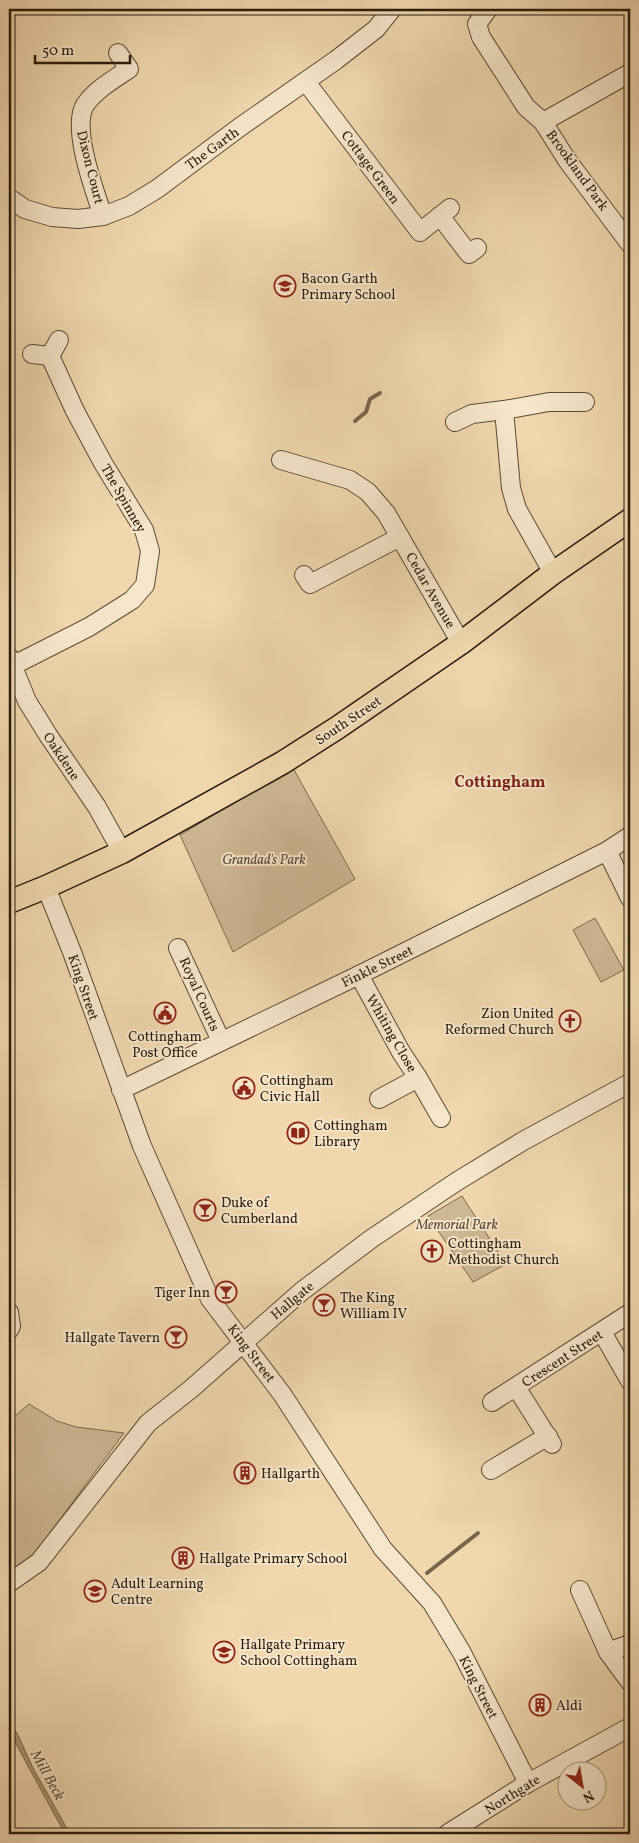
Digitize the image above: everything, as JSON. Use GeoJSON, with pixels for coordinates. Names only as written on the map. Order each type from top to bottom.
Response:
{"type":"FeatureCollection","features":[{"type":"Feature","properties":{"kind":"main road","name":"South Street"},"geometry":{"type":"LineString","coordinates":[[9,902],[122,852],[282,764],[461,643],[553,573],[630,520]]}},
{"type":"Feature","properties":{"kind":"street","name":"The Garth"},"geometry":{"type":"LineString","coordinates":[[9,198],[25,209],[52,217],[78,219],[103,216],[129,206],[157,189],[306,82],[376,29],[392,9]]}},
{"type":"Feature","properties":{"kind":"street","name":"Brookland Park"},"geometry":{"type":"LineString","coordinates":[[488,9],[477,24],[481,37],[526,107],[543,122],[567,160],[627,245]]}},
{"type":"Feature","properties":{"kind":"street","name":"Dixon Court"},"geometry":{"type":"LineString","coordinates":[[103,216],[80,135],[80,119],[84,106],[93,95],[129,69],[118,52]]}},
{"type":"Feature","properties":{"kind":"street"},"geometry":{"type":"LineString","coordinates":[[543,122],[630,73]]}},
{"type":"Feature","properties":{"kind":"street","name":"Cottage Green"},"geometry":{"type":"LineString","coordinates":[[306,82],[420,232],[445,212],[469,254],[477,248]]}},
{"type":"Feature","properties":{"kind":"street"},"geometry":{"type":"LineString","coordinates":[[32,354],[50,356],[59,340]]}},
{"type":"Feature","properties":{"kind":"street","name":"The Spinney"},"geometry":{"type":"LineString","coordinates":[[11,662],[89,627],[132,600],[145,585],[150,551],[144,530],[98,454],[75,411],[50,356]]}},
{"type":"Feature","properties":{"kind":"street"},"geometry":{"type":"LineString","coordinates":[[455,422],[469,408],[504,410],[549,402],[578,406]]}},
{"type":"Feature","properties":{"kind":"street"},"geometry":{"type":"LineString","coordinates":[[504,410],[511,488],[517,509],[553,573]]}},
{"type":"Feature","properties":{"kind":"street","name":"Cedar Avenue"},"geometry":{"type":"LineString","coordinates":[[290,467],[350,480],[368,492],[386,513],[461,643]]}},
{"type":"Feature","properties":{"kind":"street","name":"Cedar Avenue"},"geometry":{"type":"LineString","coordinates":[[304,575],[310,584],[400,537]]}},
{"type":"Feature","properties":{"kind":"street","name":"Oakdene"},"geometry":{"type":"LineString","coordinates":[[11,662],[28,701],[48,736],[97,807],[122,852]]}},
{"type":"Feature","properties":{"kind":"street","name":"Finkle Street"},"geometry":{"type":"LineString","coordinates":[[121,1090],[359,975],[607,851],[630,836]]}},
{"type":"Feature","properties":{"kind":"street"},"geometry":{"type":"LineString","coordinates":[[607,851],[630,898]]}},
{"type":"Feature","properties":{"kind":"street","name":"King Street"},"geometry":{"type":"LineString","coordinates":[[46,887],[72,952],[142,1146],[210,1299],[282,1394],[383,1549],[432,1602],[443,1619],[528,1783]]}},
{"type":"Feature","properties":{"kind":"street","name":"Royal Courts"},"geometry":{"type":"LineString","coordinates":[[178,948],[221,1041]]}},
{"type":"Feature","properties":{"kind":"street","name":"Whiting Close"},"geometry":{"type":"LineString","coordinates":[[359,975],[400,1052],[418,1078],[379,1099]]}},
{"type":"Feature","properties":{"kind":"street"},"geometry":{"type":"LineString","coordinates":[[418,1078],[441,1118]]}},
{"type":"Feature","properties":{"kind":"street","name":"Hallgate"},"geometry":{"type":"LineString","coordinates":[[9,1582],[39,1562],[148,1423],[191,1389],[302,1291],[371,1239],[456,1182],[523,1141],[630,1083]]}},
{"type":"Feature","properties":{"kind":"street"},"geometry":{"type":"LineString","coordinates":[[9,1312],[9,1330]]}},
{"type":"Feature","properties":{"kind":"street","name":"Crescent Street"},"geometry":{"type":"LineString","coordinates":[[492,1402],[630,1313]]}},
{"type":"Feature","properties":{"kind":"street"},"geometry":{"type":"LineString","coordinates":[[602,1332],[630,1380]]}},
{"type":"Feature","properties":{"kind":"street"},"geometry":{"type":"LineString","coordinates":[[491,1470],[550,1440],[516,1387]]}},
{"type":"Feature","properties":{"kind":"street"},"geometry":{"type":"LineString","coordinates":[[580,1590],[608,1652],[630,1682]]}},
{"type":"Feature","properties":{"kind":"street"},"geometry":{"type":"LineString","coordinates":[[608,1652],[630,1644]]}},
{"type":"Feature","properties":{"kind":"street","name":"Northgate"},"geometry":{"type":"LineString","coordinates":[[447,1834],[528,1783],[630,1727]]}},
{"type":"Feature","properties":{"kind":"green space","name":"Grandad's Park"},"geometry":{"type":"Polygon","coordinates":[[[293,768],[355,879],[233,952],[180,835],[293,768]]]}},
{"type":"Feature","properties":{"kind":"green space"},"geometry":{"type":"Polygon","coordinates":[[[595,918],[624,970],[601,982],[573,930],[595,918]]]}},
{"type":"Feature","properties":{"kind":"green space","name":"Memorial Park"},"geometry":{"type":"Polygon","coordinates":[[[462,1196],[506,1264],[473,1282],[428,1216],[462,1196]]]}},
{"type":"Feature","properties":{"kind":"green space"},"geometry":{"type":"Polygon","coordinates":[[[29,1404],[57,1421],[76,1427],[124,1433],[32,1557],[9,1573],[9,1421],[29,1404]]]}},
{"type":"Feature","properties":{"kind":"shaded area"},"geometry":{"type":"Polygon","coordinates":[[[9,1724],[17,1733],[33,1768],[70,1834],[65,1834],[9,1731],[9,1724]]]}},
{"type":"Feature","properties":{"kind":"waterway"},"geometry":{"type":"LineString","coordinates":[[355,421],[366,412],[370,399],[380,393]]}},
{"type":"Feature","properties":{"kind":"waterway"},"geometry":{"type":"LineString","coordinates":[[427,1573],[478,1533]]}},
{"type":"Feature","properties":{"kind":"place","name":"Bacon Garth Primary School"},"geometry":{"type":"Point","coordinates":[285,286]}},
{"type":"Feature","properties":{"kind":"place","name":"Cottingham Post Office"},"geometry":{"type":"Point","coordinates":[165,1013]}},
{"type":"Feature","properties":{"kind":"place","name":"Zion United Reformed Church"},"geometry":{"type":"Point","coordinates":[570,1021]}},
{"type":"Feature","properties":{"kind":"place","name":"Cottingham Civic Hall"},"geometry":{"type":"Point","coordinates":[244,1088]}},
{"type":"Feature","properties":{"kind":"place","name":"Cottingham Library"},"geometry":{"type":"Point","coordinates":[298,1133]}},
{"type":"Feature","properties":{"kind":"place","name":"Duke of Cumberland"},"geometry":{"type":"Point","coordinates":[205,1210]}},
{"type":"Feature","properties":{"kind":"place","name":"Cottingham Methodist Church"},"geometry":{"type":"Point","coordinates":[432,1251]}},
{"type":"Feature","properties":{"kind":"place","name":"Tiger Inn"},"geometry":{"type":"Point","coordinates":[226,1292]}},
{"type":"Feature","properties":{"kind":"place","name":"The King William IV"},"geometry":{"type":"Point","coordinates":[324,1305]}},
{"type":"Feature","properties":{"kind":"place","name":"Hallgate Tavern"},"geometry":{"type":"Point","coordinates":[176,1337]}},
{"type":"Feature","properties":{"kind":"place","name":"Hallgarth"},"geometry":{"type":"Point","coordinates":[245,1473]}},
{"type":"Feature","properties":{"kind":"place","name":"Hallgate Primary School"},"geometry":{"type":"Point","coordinates":[183,1558]}},
{"type":"Feature","properties":{"kind":"place","name":"Adult Learning Centre"},"geometry":{"type":"Point","coordinates":[95,1591]}},
{"type":"Feature","properties":{"kind":"place","name":"Hallgate Primary School Cottingham"},"geometry":{"type":"Point","coordinates":[224,1652]}},
{"type":"Feature","properties":{"kind":"place","name":"Aldi"},"geometry":{"type":"Point","coordinates":[540,1705]}},
{"type":"Feature","properties":{"kind":"district","name":"Cottingham"},"geometry":{"type":"Point","coordinates":[500,781]}},
{"type":"Feature","properties":{"kind":"water label","name":"Mill Beck"},"geometry":{"type":"Point","coordinates":[48,1775]}}]}
